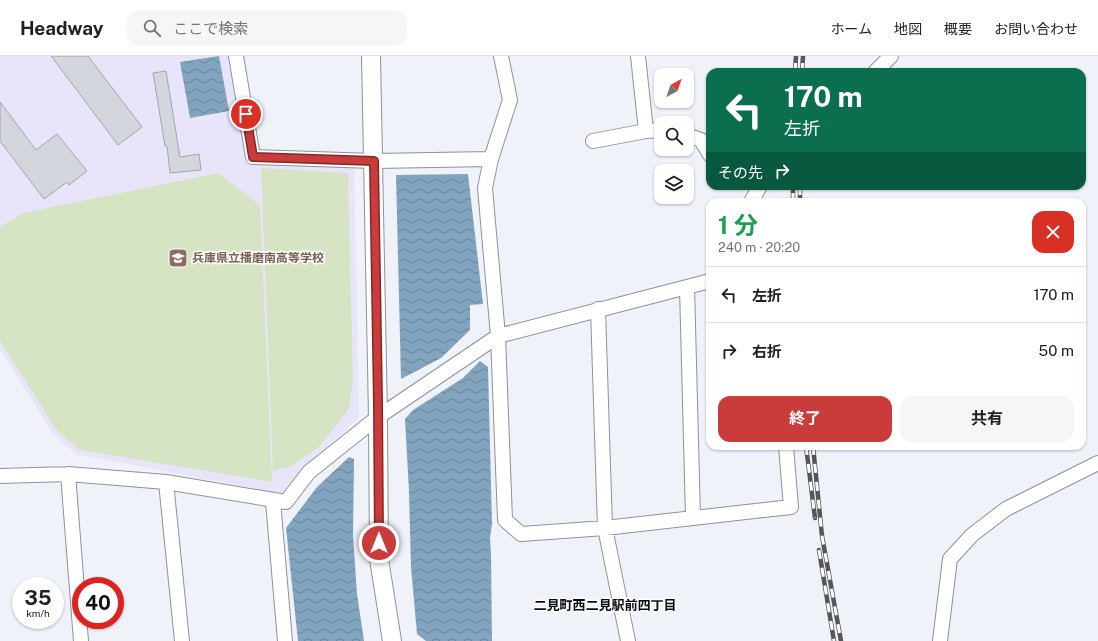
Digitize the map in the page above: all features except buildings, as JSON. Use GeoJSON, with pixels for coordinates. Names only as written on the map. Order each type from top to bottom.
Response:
{"type":"FeatureCollection","features":[{"type":"Feature","properties":{"kind":"street"},"geometry":{"type":"LineString","coordinates":[[236,56],[253,157],[374,161],[491,159]]}},
{"type":"Feature","properties":{"kind":"street"},"geometry":{"type":"LineString","coordinates":[[371,56],[374,161],[379,559],[392,641]]}},
{"type":"Feature","properties":{"kind":"street"},"geometry":{"type":"LineString","coordinates":[[500,56],[510,100],[491,159],[485,188],[498,336],[506,520],[521,534],[606,528],[791,507],[786,450]]}},
{"type":"Feature","properties":{"kind":"street"},"geometry":{"type":"LineString","coordinates":[[638,56],[646,131]]}},
{"type":"Feature","properties":{"kind":"street"},"geometry":{"type":"LineString","coordinates":[[879,68],[891,56]]}},
{"type":"Feature","properties":{"kind":"street"},"geometry":{"type":"LineString","coordinates":[[593,142],[654,130]]}},
{"type":"Feature","properties":{"kind":"street"},"geometry":{"type":"LineString","coordinates":[[694,138],[701,140],[706,148]]}},
{"type":"Feature","properties":{"kind":"street"},"geometry":{"type":"LineString","coordinates":[[693,517],[699,284],[706,275]]}},
{"type":"Feature","properties":{"kind":"street"},"geometry":{"type":"LineString","coordinates":[[0,476],[68,474],[166,482],[286,502],[309,472],[378,418],[498,336],[699,284]]}},
{"type":"Feature","properties":{"kind":"street"},"geometry":{"type":"LineString","coordinates":[[598,310],[606,528],[628,641]]}},
{"type":"Feature","properties":{"kind":"street"},"geometry":{"type":"LineString","coordinates":[[940,641],[950,560],[972,535],[1006,509],[1098,463]]}},
{"type":"Feature","properties":{"kind":"street"},"geometry":{"type":"LineString","coordinates":[[68,474],[81,641]]}},
{"type":"Feature","properties":{"kind":"street"},"geometry":{"type":"LineString","coordinates":[[166,482],[182,641]]}},
{"type":"Feature","properties":{"kind":"street"},"geometry":{"type":"LineString","coordinates":[[273,501],[285,641]]}},
{"type":"Feature","properties":{"kind":"shaded area","name":"兵庫県立播磨南高等学校"},"geometry":{"type":"Polygon","coordinates":[[[0,56],[231,56],[249,163],[354,166],[359,419],[307,463],[283,494],[76,454],[53,434],[0,349],[0,56]]]}},
{"type":"Feature","properties":{"kind":"green space"},"geometry":{"type":"Polygon","coordinates":[[[261,168],[348,173],[353,379],[349,409],[318,448],[289,467],[273,471],[261,168]]]}},
{"type":"Feature","properties":{"kind":"green space"},"geometry":{"type":"Polygon","coordinates":[[[218,173],[260,205],[272,482],[80,450],[58,432],[0,341],[0,227],[23,213],[218,173]]]}},
{"type":"Feature","properties":{"kind":"water"},"geometry":{"type":"Polygon","coordinates":[[[219,56],[229,111],[190,118],[180,62],[219,56]]]}},
{"type":"Feature","properties":{"kind":"water"},"geometry":{"type":"Polygon","coordinates":[[[468,174],[483,304],[470,305],[470,330],[441,358],[401,379],[396,175],[468,174]]]}},
{"type":"Feature","properties":{"kind":"water"},"geometry":{"type":"Polygon","coordinates":[[[480,361],[488,367],[492,524],[490,538],[492,641],[426,641],[417,634],[411,567],[405,419],[413,410],[463,378],[480,361]]]}},
{"type":"Feature","properties":{"kind":"water"},"geometry":{"type":"Polygon","coordinates":[[[349,457],[354,459],[353,535],[357,594],[364,641],[298,641],[286,528],[317,487],[349,457]]]}},
{"type":"Feature","properties":{"kind":"railway"},"geometry":{"type":"LineString","coordinates":[[795,68],[796,56]]}},
{"type":"Feature","properties":{"kind":"railway"},"geometry":{"type":"LineString","coordinates":[[802,68],[803,56]]}},
{"type":"Feature","properties":{"kind":"railway"},"geometry":{"type":"LineString","coordinates":[[793,190],[793,198]]}},
{"type":"Feature","properties":{"kind":"railway"},"geometry":{"type":"LineString","coordinates":[[800,190],[800,198]]}},
{"type":"Feature","properties":{"kind":"railway"},"geometry":{"type":"LineString","coordinates":[[806,450],[815,518]]}},
{"type":"Feature","properties":{"kind":"railway"},"geometry":{"type":"LineString","coordinates":[[813,450],[822,536],[841,641]]}},
{"type":"Feature","properties":{"kind":"railway"},"geometry":{"type":"LineString","coordinates":[[819,550],[834,641]]}},
{"type":"Feature","properties":{"kind":"place","name":"兵庫県立播磨南高等学校"},"geometry":{"type":"Point","coordinates":[178,258]}},
{"type":"Feature","properties":{"kind":"district","name":"二見町西二見駅前四丁目"},"geometry":{"type":"Point","coordinates":[605,605]}},
{"type":"Feature","properties":{"kind":"route"},"geometry":{"type":"LineString","coordinates":[[246,114],[253,157],[374,161],[379,543]]}}]}
